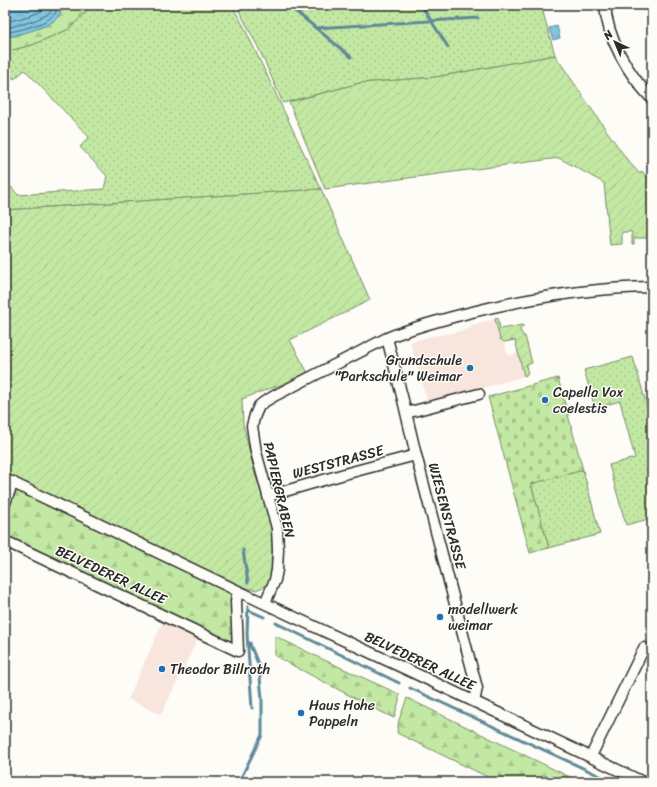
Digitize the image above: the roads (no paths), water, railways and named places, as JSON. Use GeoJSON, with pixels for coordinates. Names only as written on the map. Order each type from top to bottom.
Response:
{"type":"FeatureCollection","features":[{"type":"Feature","properties":{"kind":"street"},"geometry":{"type":"LineString","coordinates":[[605,5],[606,15],[614,41],[626,66],[646,94],[652,99]]}},
{"type":"Feature","properties":{"kind":"street"},"geometry":{"type":"LineString","coordinates":[[386,338],[422,326],[514,302],[596,290],[627,287],[652,287]]}},
{"type":"Feature","properties":{"kind":"street","name":"PAPIERGRABEN"},"geometry":{"type":"LineString","coordinates":[[266,603],[275,580],[278,550],[276,528],[256,452],[252,426],[259,406],[276,395],[386,338]]}},
{"type":"Feature","properties":{"kind":"street","name":"WIESENSTRASSE"},"geometry":{"type":"LineString","coordinates":[[386,338],[477,688],[474,702]]}},
{"type":"Feature","properties":{"kind":"street"},"geometry":{"type":"LineString","coordinates":[[406,413],[479,394]]}},
{"type":"Feature","properties":{"kind":"street","name":"WESTSTRASSE"},"geometry":{"type":"LineString","coordinates":[[268,496],[416,455]]}},
{"type":"Feature","properties":{"kind":"street"},"geometry":{"type":"LineString","coordinates":[[5,503],[9,481]]}},
{"type":"Feature","properties":{"kind":"street","name":"BELVEDERER ALLEE"},"geometry":{"type":"LineString","coordinates":[[9,481],[643,782]]}},
{"type":"Feature","properties":{"kind":"street","name":"BELVEDERER ALLEE"},"geometry":{"type":"LineString","coordinates":[[5,541],[238,651],[236,601],[238,591]]}},
{"type":"Feature","properties":{"kind":"street"},"geometry":{"type":"LineString","coordinates":[[591,756],[648,650]]}},
{"type":"Feature","properties":{"kind":"water"},"geometry":{"type":"Polygon","coordinates":[[[59,5],[61,12],[56,19],[45,26],[5,38],[5,6],[59,5]]]}},
{"type":"Feature","properties":{"kind":"water"},"geometry":{"type":"Polygon","coordinates":[[[557,26],[560,38],[553,40],[549,28],[557,26]]]}},
{"type":"Feature","properties":{"kind":"waterway"},"geometry":{"type":"LineString","coordinates":[[288,5],[351,57]]}},
{"type":"Feature","properties":{"kind":"waterway"},"geometry":{"type":"LineString","coordinates":[[421,5],[448,47]]}},
{"type":"Feature","properties":{"kind":"waterway"},"geometry":{"type":"LineString","coordinates":[[315,28],[478,18]]}},
{"type":"Feature","properties":{"kind":"waterway"},"geometry":{"type":"LineString","coordinates":[[243,550],[248,583]]}},
{"type":"Feature","properties":{"kind":"waterway"},"geometry":{"type":"LineString","coordinates":[[248,607],[247,634],[252,708]]}},
{"type":"Feature","properties":{"kind":"waterway"},"geometry":{"type":"LineString","coordinates":[[248,610],[264,617]]}},
{"type":"Feature","properties":{"kind":"waterway"},"geometry":{"type":"LineString","coordinates":[[276,623],[399,683]]}},
{"type":"Feature","properties":{"kind":"waterway"},"geometry":{"type":"LineString","coordinates":[[239,782],[262,735],[262,699],[259,666],[250,643]]}},
{"type":"Feature","properties":{"kind":"waterway"},"geometry":{"type":"LineString","coordinates":[[410,688],[613,782]]}},
{"type":"Feature","properties":{"kind":"place","name":"Grundschule \"Parkschule\" Weimar"},"geometry":{"type":"Point","coordinates":[470,368]}},
{"type":"Feature","properties":{"kind":"place","name":"Capella Vox coelestis"},"geometry":{"type":"Point","coordinates":[545,400]}},
{"type":"Feature","properties":{"kind":"place","name":"modellwerk weimar"},"geometry":{"type":"Point","coordinates":[440,617]}},
{"type":"Feature","properties":{"kind":"place","name":"Theodor Billroth"},"geometry":{"type":"Point","coordinates":[162,669]}},
{"type":"Feature","properties":{"kind":"place","name":"Haus Hohe Pappeln"},"geometry":{"type":"Point","coordinates":[301,713]}}]}
